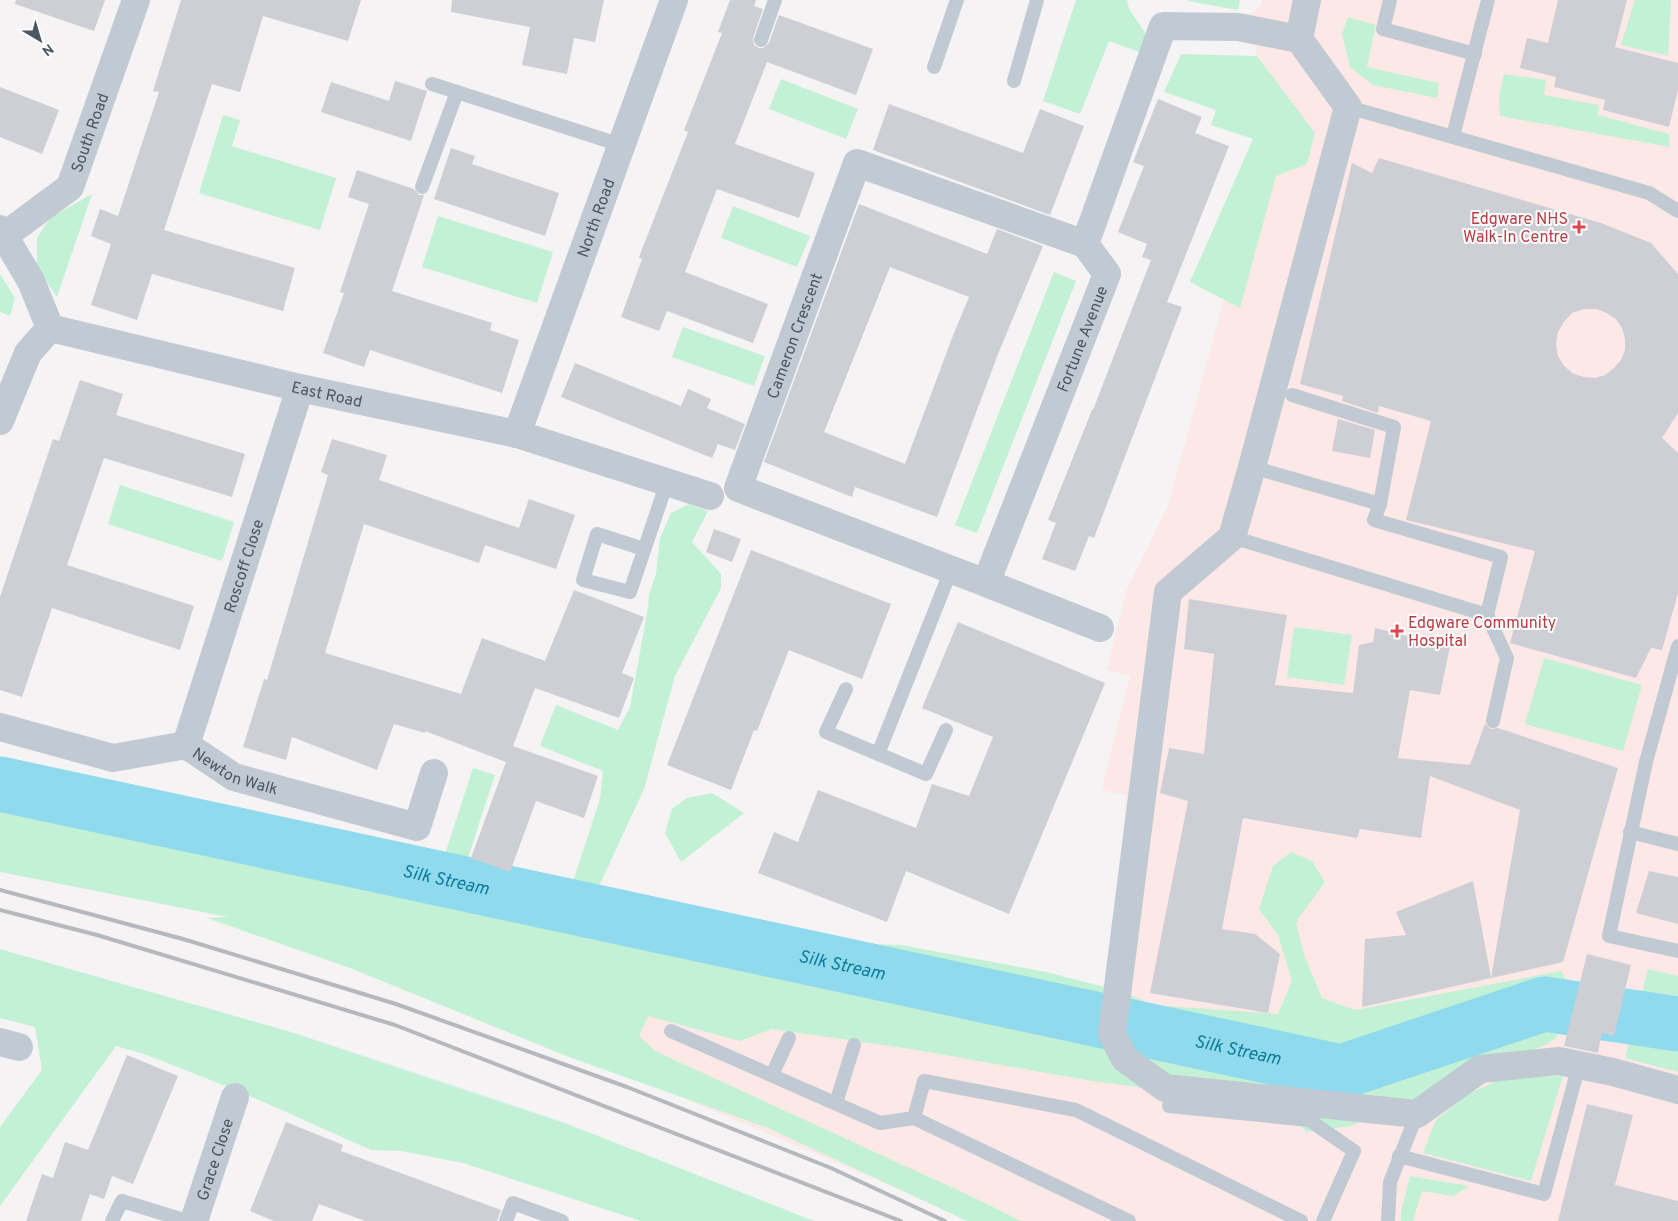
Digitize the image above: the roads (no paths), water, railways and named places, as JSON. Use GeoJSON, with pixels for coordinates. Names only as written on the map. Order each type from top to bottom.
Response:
{"type":"FeatureCollection","features":[{"type":"Feature","properties":{"kind":"street","name":"South Road"},"geometry":{"type":"LineString","coordinates":[[2,232],[70,187],[136,0]]}},
{"type":"Feature","properties":{"kind":"street","name":"North Road"},"geometry":{"type":"LineString","coordinates":[[518,434],[674,0]]}},
{"type":"Feature","properties":{"kind":"street"},"geometry":{"type":"LineString","coordinates":[[1299,39],[1307,0]]}},
{"type":"Feature","properties":{"kind":"street"},"geometry":{"type":"LineString","coordinates":[[1085,244],[1162,26],[1238,27],[1299,39],[1348,107],[1232,537],[1168,592],[1112,1034],[1125,1059],[1165,1088],[1417,1114],[1480,1069],[1559,1061],[1613,1072],[1678,1090]]}},
{"type":"Feature","properties":{"kind":"street","name":"Cameron Crescent"},"geometry":{"type":"LineString","coordinates":[[986,583],[738,488],[857,163],[1085,244]]}},
{"type":"Feature","properties":{"kind":"street"},"geometry":{"type":"LineString","coordinates":[[0,421],[28,353],[50,328],[31,281],[2,232]]}},
{"type":"Feature","properties":{"kind":"street","name":"Fortune Avenue"},"geometry":{"type":"LineString","coordinates":[[986,583],[1107,274],[1085,244]]}},
{"type":"Feature","properties":{"kind":"street","name":"East Road"},"geometry":{"type":"LineString","coordinates":[[50,328],[300,388],[518,434],[710,496]]}},
{"type":"Feature","properties":{"kind":"street","name":"Roscoff Close"},"geometry":{"type":"LineString","coordinates":[[186,745],[300,388]]}},
{"type":"Feature","properties":{"kind":"street"},"geometry":{"type":"LineString","coordinates":[[986,583],[1100,628]]}},
{"type":"Feature","properties":{"kind":"street","name":"Newton Walk"},"geometry":{"type":"LineString","coordinates":[[0,727],[114,758],[186,745],[234,777],[417,827],[434,773]]}},
{"type":"Feature","properties":{"kind":"street","name":"Grace Close"},"geometry":{"type":"LineString","coordinates":[[194,1221],[235,1097]]}},
{"type":"Feature","properties":{"kind":"lane"},"geometry":{"type":"LineString","coordinates":[[761,40],[775,0]]}},
{"type":"Feature","properties":{"kind":"lane"},"geometry":{"type":"LineString","coordinates":[[934,68],[957,0]]}},
{"type":"Feature","properties":{"kind":"lane"},"geometry":{"type":"LineString","coordinates":[[1014,81],[1037,0]]}},
{"type":"Feature","properties":{"kind":"lane"},"geometry":{"type":"LineString","coordinates":[[1390,0],[1384,29],[1475,54]]}},
{"type":"Feature","properties":{"kind":"lane"},"geometry":{"type":"LineString","coordinates":[[1453,136],[1488,0]]}},
{"type":"Feature","properties":{"kind":"lane"},"geometry":{"type":"LineString","coordinates":[[432,84],[622,145]]}},
{"type":"Feature","properties":{"kind":"lane"},"geometry":{"type":"LineString","coordinates":[[422,187],[457,92]]}},
{"type":"Feature","properties":{"kind":"lane"},"geometry":{"type":"LineString","coordinates":[[1348,107],[1648,193],[1678,211]]}},
{"type":"Feature","properties":{"kind":"lane"},"geometry":{"type":"LineString","coordinates":[[1292,395],[1394,427],[1380,504],[1374,520],[1501,557],[1487,615],[1507,658],[1493,721]]}},
{"type":"Feature","properties":{"kind":"lane"},"geometry":{"type":"LineString","coordinates":[[1252,467],[1380,504]]}},
{"type":"Feature","properties":{"kind":"lane"},"geometry":{"type":"LineString","coordinates":[[644,549],[596,534],[583,580],[630,592],[667,482]]}},
{"type":"Feature","properties":{"kind":"lane"},"geometry":{"type":"LineString","coordinates":[[1232,537],[1487,615]]}},
{"type":"Feature","properties":{"kind":"lane"},"geometry":{"type":"LineString","coordinates":[[878,754],[951,570]]}},
{"type":"Feature","properties":{"kind":"lane"},"geometry":{"type":"LineString","coordinates":[[1678,646],[1646,762],[1609,936],[1678,951]]}},
{"type":"Feature","properties":{"kind":"lane"},"geometry":{"type":"LineString","coordinates":[[846,689],[826,732],[926,774],[946,730]]}},
{"type":"Feature","properties":{"kind":"lane"},"geometry":{"type":"LineString","coordinates":[[1630,832],[1678,844]]}},
{"type":"Feature","properties":{"kind":"lane"},"geometry":{"type":"LineString","coordinates":[[671,1031],[880,1123],[914,1118],[1129,1221]]}},
{"type":"Feature","properties":{"kind":"lane"},"geometry":{"type":"LineString","coordinates":[[772,1075],[789,1038]]}},
{"type":"Feature","properties":{"kind":"lane"},"geometry":{"type":"LineString","coordinates":[[836,1104],[854,1045]]}},
{"type":"Feature","properties":{"kind":"lane"},"geometry":{"type":"LineString","coordinates":[[1399,1156],[1544,1194],[1579,1066]]}},
{"type":"Feature","properties":{"kind":"lane"},"geometry":{"type":"LineString","coordinates":[[914,1118],[924,1081],[1076,1110],[1301,1221]]}},
{"type":"Feature","properties":{"kind":"lane"},"geometry":{"type":"LineString","coordinates":[[1169,1106],[1309,1120],[1354,1152],[1322,1221]]}},
{"type":"Feature","properties":{"kind":"lane"},"geometry":{"type":"LineString","coordinates":[[1388,1221],[1390,1182],[1417,1114]]}},
{"type":"Feature","properties":{"kind":"lane"},"geometry":{"type":"LineString","coordinates":[[112,1221],[122,1201],[187,1221]]}},
{"type":"Feature","properties":{"kind":"lane"},"geometry":{"type":"LineString","coordinates":[[506,1221],[513,1203],[562,1221]]}},
{"type":"Feature","properties":{"kind":"waterway","name":"Silk Stream"},"geometry":{"type":"LineString","coordinates":[[0,784],[1341,1072],[1544,1004],[1678,1024]]}},
{"type":"Feature","properties":{"kind":"railway"},"geometry":{"type":"LineString","coordinates":[[0,890],[183,939],[396,1004],[627,1087],[831,1168],[945,1221]]}},
{"type":"Feature","properties":{"kind":"railway"},"geometry":{"type":"LineString","coordinates":[[0,910],[97,935],[395,1025],[901,1221]]}},
{"type":"Feature","properties":{"kind":"place","name":"Edgware NHS Walk-In Centre"},"geometry":{"type":"Point","coordinates":[1579,227]}},
{"type":"Feature","properties":{"kind":"place","name":"Edgware Community Hospital"},"geometry":{"type":"Point","coordinates":[1397,631]}}]}
